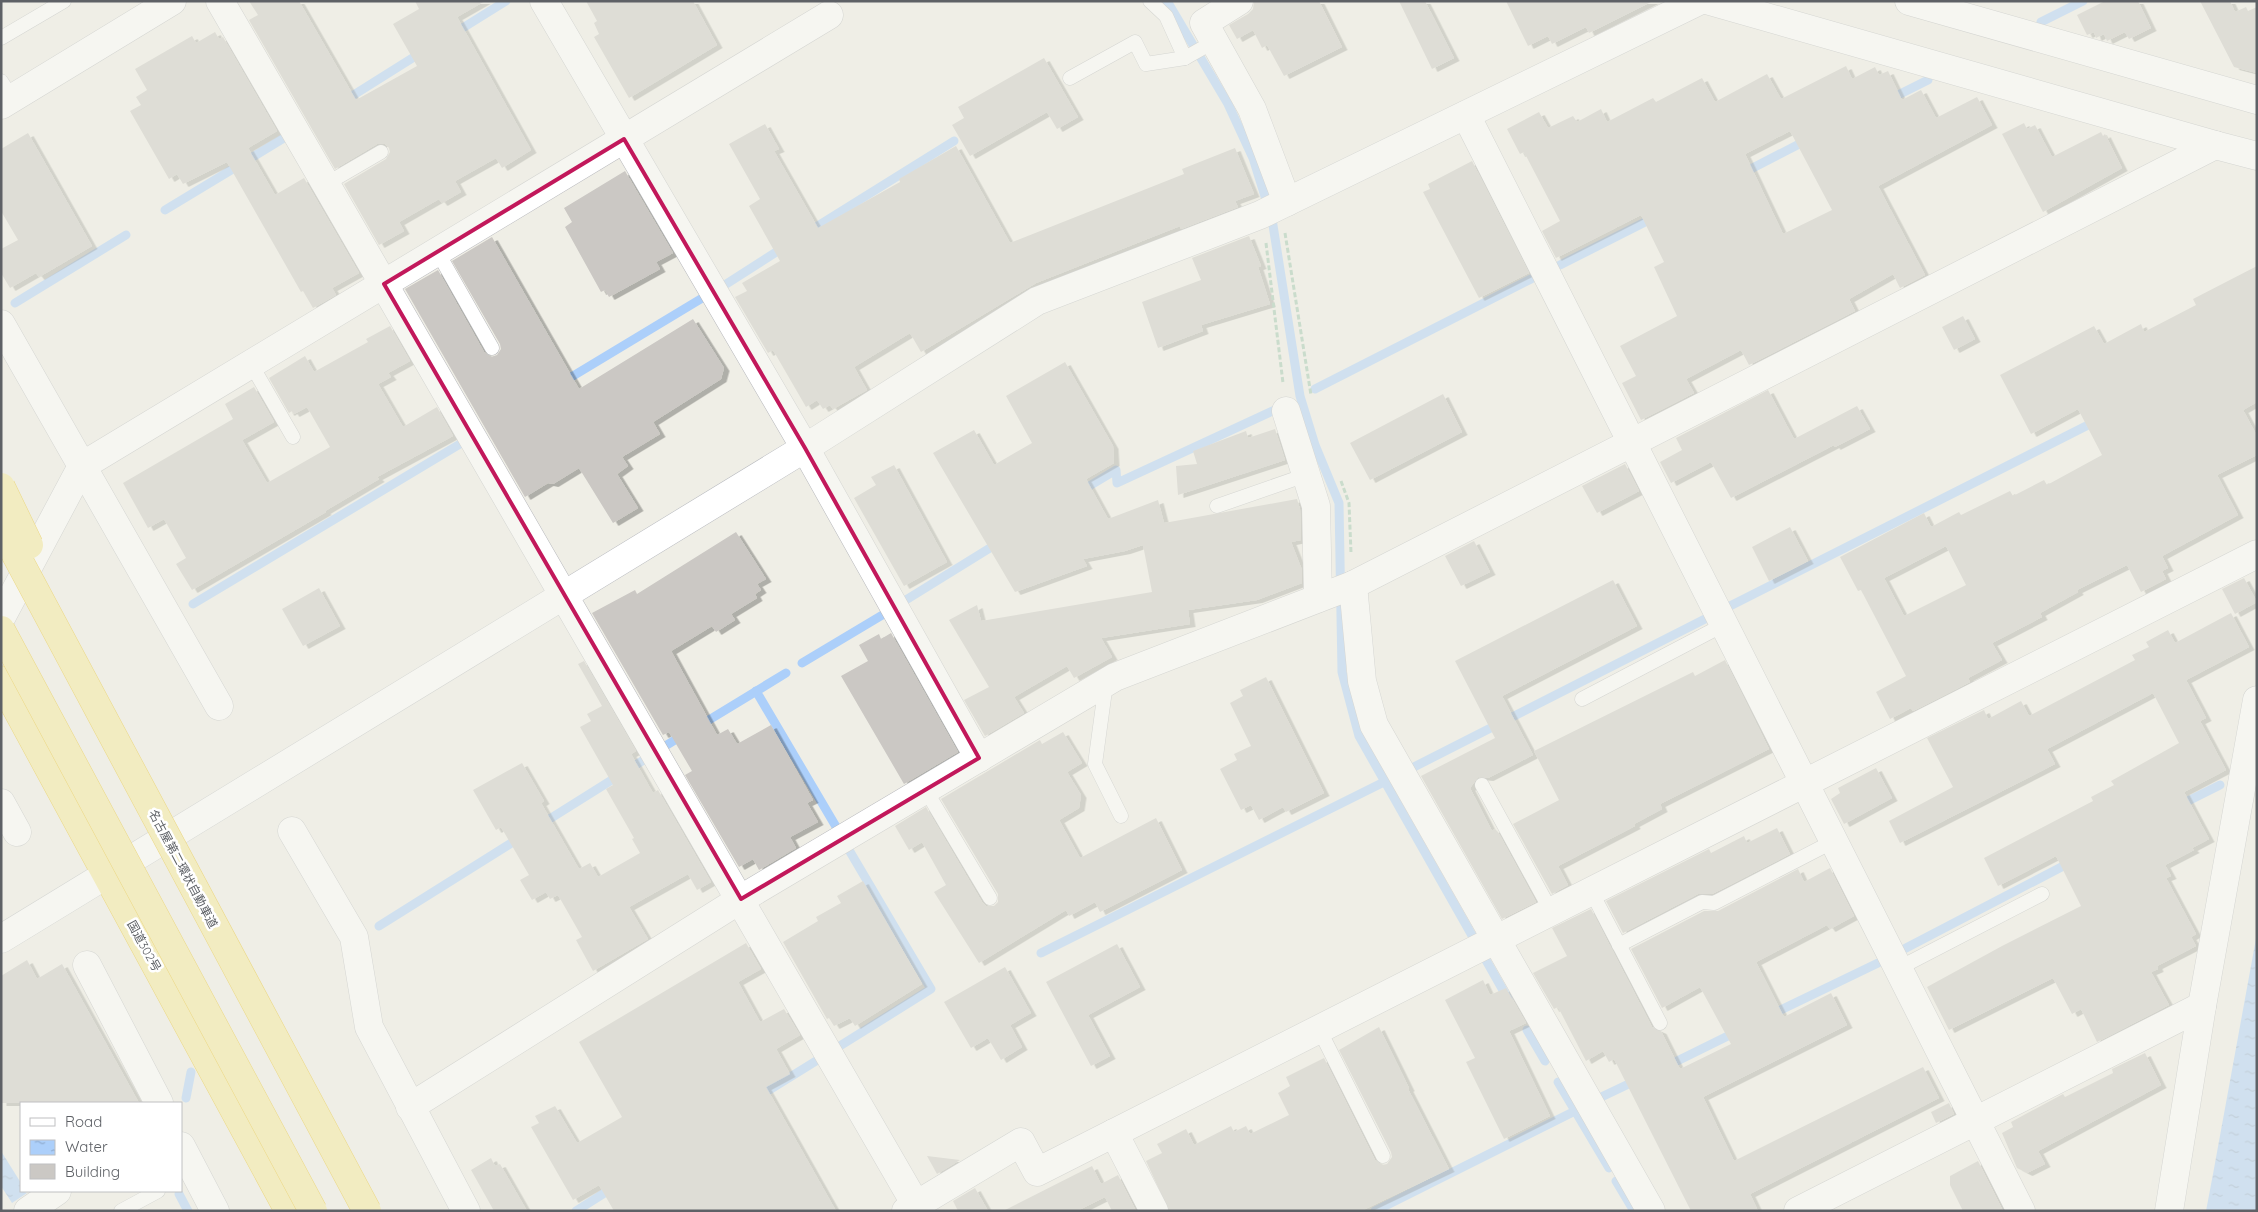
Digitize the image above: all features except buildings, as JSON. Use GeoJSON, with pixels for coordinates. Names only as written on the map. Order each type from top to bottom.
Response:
{"type":"FeatureCollection","features":[{"type":"Feature","properties":{"kind":"highway"},"geometry":{"type":"LineString","coordinates":[[1,487],[145,798]]}},
{"type":"Feature","properties":{"kind":"highway","name":"名古屋第二環状自動車道"},"geometry":{"type":"LineString","coordinates":[[1,527],[367,1211]]}},
{"type":"Feature","properties":{"kind":"highway"},"geometry":{"type":"LineString","coordinates":[[1,630],[313,1211]]}},
{"type":"Feature","properties":{"kind":"highway","name":"国道302号"},"geometry":{"type":"LineString","coordinates":[[3,686],[289,1211]]}},
{"type":"Feature","properties":{"kind":"street"},"geometry":{"type":"LineString","coordinates":[[220,1],[741,899],[911,1208],[1021,1142],[1037,1172],[2257,554]]}},
{"type":"Feature","properties":{"kind":"street"},"geometry":{"type":"LineString","coordinates":[[544,1],[805,448],[979,758]]}},
{"type":"Feature","properties":{"kind":"street"},"geometry":{"type":"LineString","coordinates":[[1239,1],[1204,23],[1212,43],[1252,109],[1273,209]]}},
{"type":"Feature","properties":{"kind":"street"},"geometry":{"type":"LineString","coordinates":[[1,939],[805,448],[1037,301],[1273,209],[1699,1]]}},
{"type":"Feature","properties":{"kind":"street"},"geometry":{"type":"LineString","coordinates":[[1710,1],[2257,156]]}},
{"type":"Feature","properties":{"kind":"street"},"geometry":{"type":"LineString","coordinates":[[1909,1],[2257,100]]}},
{"type":"Feature","properties":{"kind":"street"},"geometry":{"type":"LineString","coordinates":[[5,95],[158,5]]}},
{"type":"Feature","properties":{"kind":"street"},"geometry":{"type":"LineString","coordinates":[[1,618],[82,466],[829,15]]}},
{"type":"Feature","properties":{"kind":"street"},"geometry":{"type":"LineString","coordinates":[[1466,114],[2021,1211]]}},
{"type":"Feature","properties":{"kind":"street"},"geometry":{"type":"LineString","coordinates":[[410,1107],[741,899],[1106,683],[1192,646],[1336,591],[1633,442],[2215,145]]}},
{"type":"Feature","properties":{"kind":"street"},"geometry":{"type":"LineString","coordinates":[[1,324],[219,706]]}},
{"type":"Feature","properties":{"kind":"street"},"geometry":{"type":"LineString","coordinates":[[1286,411],[1316,506],[1336,591],[1374,725],[1486,944],[1651,1211]]}},
{"type":"Feature","properties":{"kind":"street"},"geometry":{"type":"LineString","coordinates":[[2169,1211],[2202,1006],[2257,700]]}},
{"type":"Feature","properties":{"kind":"street"},"geometry":{"type":"LineString","coordinates":[[1,803],[17,832]]}},
{"type":"Feature","properties":{"kind":"street"},"geometry":{"type":"LineString","coordinates":[[292,831],[354,937],[369,1027],[466,1211]]}},
{"type":"Feature","properties":{"kind":"street"},"geometry":{"type":"LineString","coordinates":[[87,965],[158,1102]]}},
{"type":"Feature","properties":{"kind":"street"},"geometry":{"type":"LineString","coordinates":[[1798,1211],[2202,1006]]}},
{"type":"Feature","properties":{"kind":"street"},"geometry":{"type":"LineString","coordinates":[[1114,1132],[1154,1211]]}},
{"type":"Feature","properties":{"kind":"street"},"geometry":{"type":"LineString","coordinates":[[182,1150],[188,1174],[215,1211]]}},
{"type":"Feature","properties":{"kind":"street"},"geometry":{"type":"LineString","coordinates":[[28,1211],[56,1192]]}},
{"type":"Feature","properties":{"kind":"lane"},"geometry":{"type":"LineString","coordinates":[[1,38],[64,1]]}},
{"type":"Feature","properties":{"kind":"lane"},"geometry":{"type":"LineString","coordinates":[[1150,1],[1166,16],[1188,56]]}},
{"type":"Feature","properties":{"kind":"lane"},"geometry":{"type":"LineString","coordinates":[[1070,78],[1135,42],[1146,64],[1188,56],[1212,43]]}},
{"type":"Feature","properties":{"kind":"lane"},"geometry":{"type":"LineString","coordinates":[[326,184],[381,152]]}},
{"type":"Feature","properties":{"kind":"lane"},"geometry":{"type":"LineString","coordinates":[[437,251],[492,348]]}},
{"type":"Feature","properties":{"kind":"lane"},"geometry":{"type":"LineString","coordinates":[[251,364],[293,437]]}},
{"type":"Feature","properties":{"kind":"lane"},"geometry":{"type":"LineString","coordinates":[[1217,506],[1306,475]]}},
{"type":"Feature","properties":{"kind":"lane"},"geometry":{"type":"LineString","coordinates":[[1582,699],[1725,624]]}},
{"type":"Feature","properties":{"kind":"lane"},"geometry":{"type":"LineString","coordinates":[[1106,683],[1095,764],[1121,816]]}},
{"type":"Feature","properties":{"kind":"lane"},"geometry":{"type":"LineString","coordinates":[[1482,785],[1551,911]]}},
{"type":"Feature","properties":{"kind":"lane"},"geometry":{"type":"LineString","coordinates":[[925,790],[990,898]]}},
{"type":"Feature","properties":{"kind":"lane"},"geometry":{"type":"LineString","coordinates":[[1619,945],[1702,902],[1714,903],[1834,841]]}},
{"type":"Feature","properties":{"kind":"lane"},"geometry":{"type":"LineString","coordinates":[[1591,891],[1660,1024]]}},
{"type":"Feature","properties":{"kind":"lane"},"geometry":{"type":"LineString","coordinates":[[1898,968],[2042,894]]}},
{"type":"Feature","properties":{"kind":"lane"},"geometry":{"type":"LineString","coordinates":[[1318,1029],[1383,1156]]}},
{"type":"Feature","properties":{"kind":"lane"},"geometry":{"type":"LineString","coordinates":[[121,1211],[156,1192]]}},
{"type":"Feature","properties":{"kind":"path"},"geometry":{"type":"LineString","coordinates":[[1273,209],[1312,400]]}},
{"type":"Feature","properties":{"kind":"path"},"geometry":{"type":"LineString","coordinates":[[1273,209],[1265,236],[1286,411]]}},
{"type":"Feature","properties":{"kind":"path"},"geometry":{"type":"LineString","coordinates":[[1336,591],[1349,504],[1339,477]]}},
{"type":"Feature","properties":{"kind":"highlighted area"},"geometry":{"type":"Polygon","coordinates":[[[624,139],[805,448],[979,758],[741,899],[384,284],[624,139]]]}},
{"type":"Feature","properties":{"kind":"water"},"geometry":{"type":"Polygon","coordinates":[[[2257,933],[2257,1211],[2206,1211],[2213,1174],[2257,933]]]}},
{"type":"Feature","properties":{"kind":"water"},"geometry":{"type":"Polygon","coordinates":[[[1,1151],[20,1181],[20,1192],[27,1193],[12,1203],[1,1186],[1,1151]]]}},
{"type":"Feature","properties":{"kind":"waterway"},"geometry":{"type":"LineString","coordinates":[[453,34],[506,1]]}},
{"type":"Feature","properties":{"kind":"waterway"},"geometry":{"type":"LineString","coordinates":[[1167,1],[1228,104],[1253,158],[1272,219],[1300,396],[1315,445],[1339,503],[1342,672],[1359,736],[1508,999]]}},
{"type":"Feature","properties":{"kind":"waterway"},"geometry":{"type":"LineString","coordinates":[[2041,22],[2083,1]]}},
{"type":"Feature","properties":{"kind":"waterway"},"geometry":{"type":"LineString","coordinates":[[344,101],[422,52]]}},
{"type":"Feature","properties":{"kind":"waterway"},"geometry":{"type":"LineString","coordinates":[[1890,99],[1928,80]]}},
{"type":"Feature","properties":{"kind":"waterway"},"geometry":{"type":"LineString","coordinates":[[165,210],[289,135]]}},
{"type":"Feature","properties":{"kind":"waterway"},"geometry":{"type":"LineString","coordinates":[[1743,173],[1807,140]]}},
{"type":"Feature","properties":{"kind":"waterway"},"geometry":{"type":"LineString","coordinates":[[808,232],[954,141]]}},
{"type":"Feature","properties":{"kind":"waterway"},"geometry":{"type":"LineString","coordinates":[[1560,265],[1655,217]]}},
{"type":"Feature","properties":{"kind":"waterway"},"geometry":{"type":"LineString","coordinates":[[15,303],[126,235]]}},
{"type":"Feature","properties":{"kind":"waterway"},"geometry":{"type":"LineString","coordinates":[[720,288],[784,247]]}},
{"type":"Feature","properties":{"kind":"waterway"},"geometry":{"type":"LineString","coordinates":[[1315,389],[1531,279]]}},
{"type":"Feature","properties":{"kind":"waterway"},"geometry":{"type":"LineString","coordinates":[[563,382],[704,297]]}},
{"type":"Feature","properties":{"kind":"waterway"},"geometry":{"type":"LineString","coordinates":[[1081,491],[1116,470],[1117,483],[1281,407]]}},
{"type":"Feature","properties":{"kind":"waterway"},"geometry":{"type":"LineString","coordinates":[[1730,606],[2096,421]]}},
{"type":"Feature","properties":{"kind":"waterway"},"geometry":{"type":"LineString","coordinates":[[193,604],[465,441]]}},
{"type":"Feature","properties":{"kind":"waterway"},"geometry":{"type":"LineString","coordinates":[[899,599],[901,603],[998,543]]}},
{"type":"Feature","properties":{"kind":"waterway"},"geometry":{"type":"LineString","coordinates":[[802,663],[884,614]]}},
{"type":"Feature","properties":{"kind":"waterway"},"geometry":{"type":"LineString","coordinates":[[1408,770],[1705,619]]}},
{"type":"Feature","properties":{"kind":"waterway"},"geometry":{"type":"LineString","coordinates":[[699,726],[786,673]]}},
{"type":"Feature","properties":{"kind":"waterway"},"geometry":{"type":"LineString","coordinates":[[756,691],[838,830]]}},
{"type":"Feature","properties":{"kind":"waterway"},"geometry":{"type":"LineString","coordinates":[[662,748],[683,735]]}},
{"type":"Feature","properties":{"kind":"waterway"},"geometry":{"type":"LineString","coordinates":[[540,825],[650,756]]}},
{"type":"Feature","properties":{"kind":"waterway"},"geometry":{"type":"LineString","coordinates":[[1041,953],[1384,782]]}},
{"type":"Feature","properties":{"kind":"waterway"},"geometry":{"type":"LineString","coordinates":[[2180,805],[2220,785]]}},
{"type":"Feature","properties":{"kind":"waterway"},"geometry":{"type":"LineString","coordinates":[[379,926],[521,837]]}},
{"type":"Feature","properties":{"kind":"waterway"},"geometry":{"type":"LineString","coordinates":[[835,1049],[931,989],[849,850]]}},
{"type":"Feature","properties":{"kind":"waterway"},"geometry":{"type":"LineString","coordinates":[[1906,948],[2071,862]]}},
{"type":"Feature","properties":{"kind":"waterway"},"geometry":{"type":"LineString","coordinates":[[1770,1015],[1878,963]]}},
{"type":"Feature","properties":{"kind":"waterway"},"geometry":{"type":"LineString","coordinates":[[1527,1030],[1545,1061]]}},
{"type":"Feature","properties":{"kind":"waterway"},"geometry":{"type":"LineString","coordinates":[[1667,1066],[1736,1032]]}},
{"type":"Feature","properties":{"kind":"waterway"},"geometry":{"type":"LineString","coordinates":[[758,1097],[824,1056]]}},
{"type":"Feature","properties":{"kind":"waterway"},"geometry":{"type":"LineString","coordinates":[[186,1098],[191,1072]]}},
{"type":"Feature","properties":{"kind":"waterway"},"geometry":{"type":"LineString","coordinates":[[1595,1100],[1637,1080]]}},
{"type":"Feature","properties":{"kind":"waterway"},"geometry":{"type":"LineString","coordinates":[[1558,1082],[1609,1168]]}},
{"type":"Feature","properties":{"kind":"waterway"},"geometry":{"type":"LineString","coordinates":[[1375,1211],[1575,1111]]}},
{"type":"Feature","properties":{"kind":"waterway"},"geometry":{"type":"LineString","coordinates":[[1616,1181],[1634,1211]]}},
{"type":"Feature","properties":{"kind":"waterway"},"geometry":{"type":"LineString","coordinates":[[576,1211],[614,1187]]}},
{"type":"Feature","properties":{"kind":"waterway"},"geometry":{"type":"LineString","coordinates":[[179,1194],[188,1211]]}}]}
